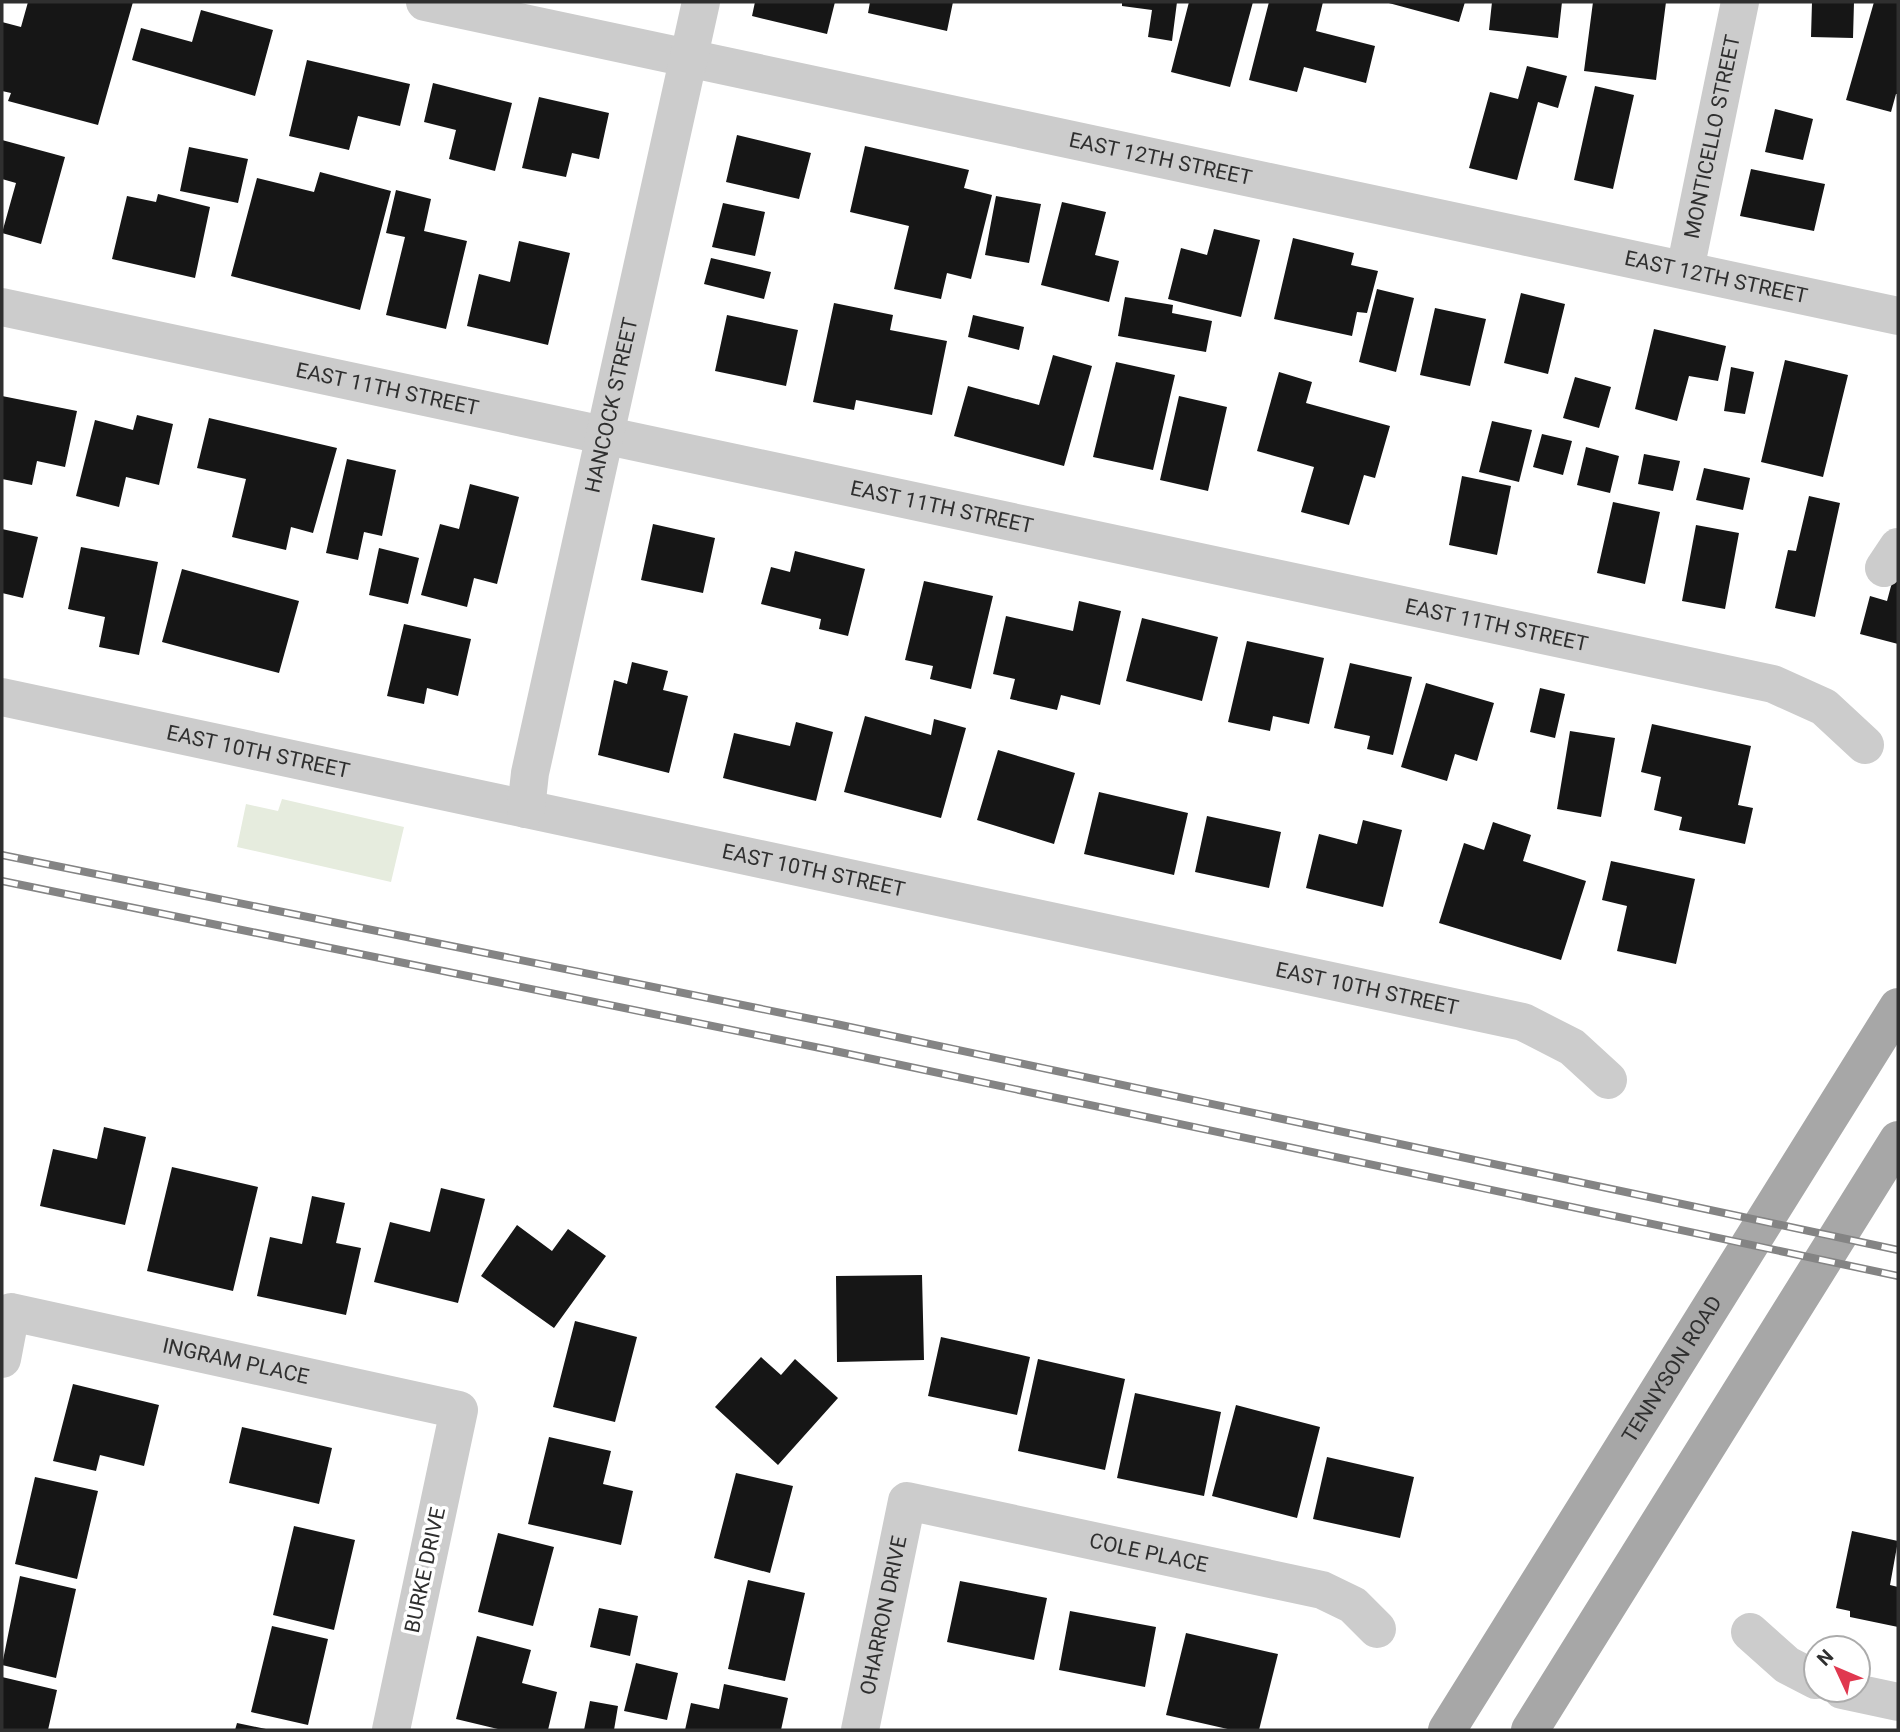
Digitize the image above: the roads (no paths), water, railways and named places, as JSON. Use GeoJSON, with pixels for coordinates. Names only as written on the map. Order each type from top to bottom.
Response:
{"type":"FeatureCollection","features":[{"type":"Feature","properties":{"kind":"main road","name":"TENNYSON ROAD"},"geometry":{"type":"LineString","coordinates":[[1447,1730],[1898,1007]]}},
{"type":"Feature","properties":{"kind":"main road"},"geometry":{"type":"LineString","coordinates":[[1530,1730],[1898,1140]]}},
{"type":"Feature","properties":{"kind":"street","name":"EAST 12TH STREET"},"geometry":{"type":"LineString","coordinates":[[425,2],[1898,316]]}},
{"type":"Feature","properties":{"kind":"street","name":"HANCOCK STREET"},"geometry":{"type":"LineString","coordinates":[[526,809],[530,773],[701,2]]}},
{"type":"Feature","properties":{"kind":"street","name":"MONTICELLO STREET"},"geometry":{"type":"LineString","coordinates":[[1685,270],[1740,2]]}},
{"type":"Feature","properties":{"kind":"street","name":"EAST 11TH STREET"},"geometry":{"type":"LineString","coordinates":[[2,307],[1773,684],[1824,707],[1865,745]]}},
{"type":"Feature","properties":{"kind":"street","name":"EAST 10TH STREET"},"geometry":{"type":"LineString","coordinates":[[2,697],[1524,1022],[1572,1047],[1608,1080]]}},
{"type":"Feature","properties":{"kind":"street","name":"INGRAM PLACE"},"geometry":{"type":"LineString","coordinates":[[2,1359],[11,1312],[459,1410]]}},
{"type":"Feature","properties":{"kind":"street","name":"BURKE DRIVE"},"geometry":{"type":"LineString","coordinates":[[391,1730],[459,1410]]}},
{"type":"Feature","properties":{"kind":"street","name":"COLE PLACE"},"geometry":{"type":"LineString","coordinates":[[907,1501],[1322,1590],[1353,1605],[1377,1629]]}},
{"type":"Feature","properties":{"kind":"street","name":"OHARRON DRIVE"},"geometry":{"type":"LineString","coordinates":[[860,1730],[907,1501]]}},
{"type":"Feature","properties":{"kind":"street"},"geometry":{"type":"LineString","coordinates":[[1750,1632],[1787,1665],[1802,1673]]}},
{"type":"Feature","properties":{"kind":"street"},"geometry":{"type":"LineString","coordinates":[[1872,1696],[1898,1702]]}},
{"type":"Feature","properties":{"kind":"railway"},"geometry":{"type":"LineString","coordinates":[[2,855],[836,1024],[1898,1250]]}},
{"type":"Feature","properties":{"kind":"railway"},"geometry":{"type":"LineString","coordinates":[[2,881],[830,1050],[1898,1276]]}}]}
